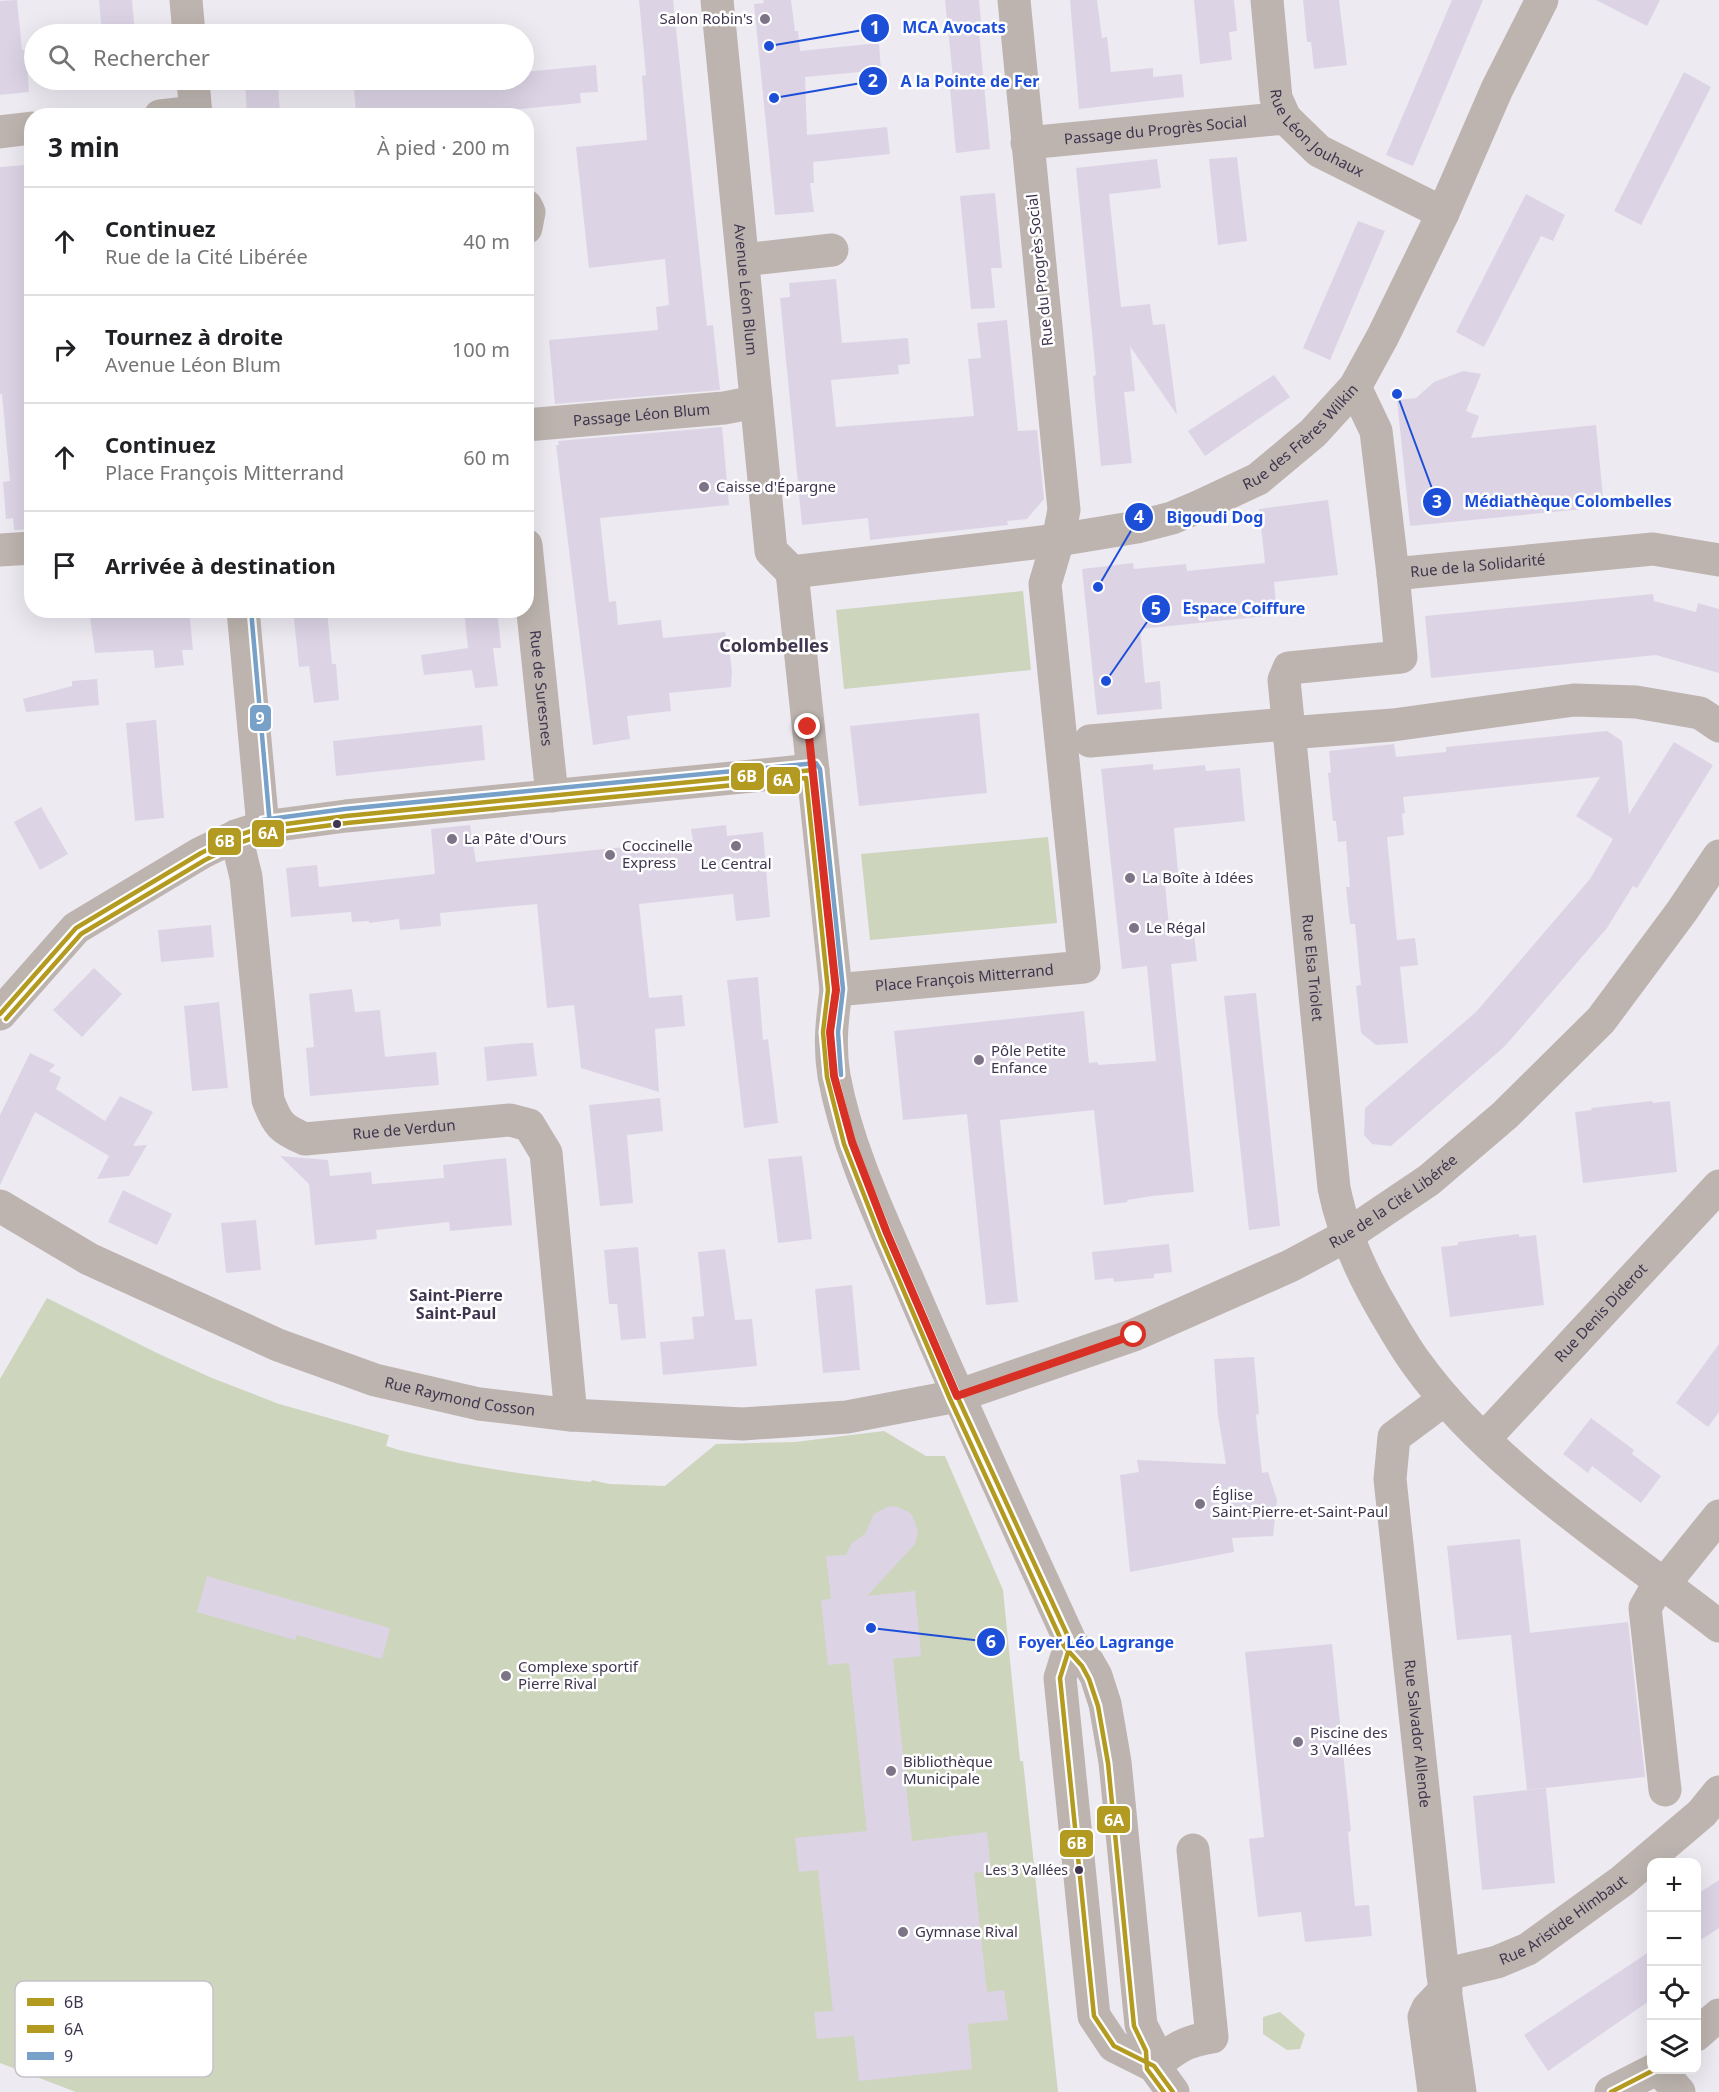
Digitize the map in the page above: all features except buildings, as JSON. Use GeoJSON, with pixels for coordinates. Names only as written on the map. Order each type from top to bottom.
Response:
{"type":"FeatureCollection","features":[{"type":"Feature","properties":{"kind":"street"},"geometry":{"type":"LineString","coordinates":[[186,0],[188,24]]}},
{"type":"Feature","properties":{"kind":"street","name":"Avenue Léon Blum"},"geometry":{"type":"LineString","coordinates":[[717,0],[771,551],[792,572]]}},
{"type":"Feature","properties":{"kind":"street","name":"Rue du Progrès Social"},"geometry":{"type":"LineString","coordinates":[[1014,0],[1064,510],[1058,540]]}},
{"type":"Feature","properties":{"kind":"street","name":"Rue Léon Jouhaux"},"geometry":{"type":"LineString","coordinates":[[1267,0],[1276,98],[1285,118],[1319,151],[1443,213]]}},
{"type":"Feature","properties":{"kind":"street","name":"Rue des Frères Wilkin"},"geometry":{"type":"LineString","coordinates":[[792,572],[1058,540],[1137,527],[1172,518],[1258,479],[1313,433],[1355,387],[1383,336],[1443,213],[1497,88],[1542,0]]}},
{"type":"Feature","properties":{"kind":"street"},"geometry":{"type":"LineString","coordinates":[[194,90],[195,108]]}},
{"type":"Feature","properties":{"kind":"street","name":"Passage du Progrès Social"},"geometry":{"type":"LineString","coordinates":[[1027,143],[1285,118]]}},
{"type":"Feature","properties":{"kind":"street"},"geometry":{"type":"LineString","coordinates":[[0,132],[24,129]]}},
{"type":"Feature","properties":{"kind":"street"},"geometry":{"type":"LineString","coordinates":[[743,260],[832,250]]}},
{"type":"Feature","properties":{"kind":"street","name":"Rue de la Solidarité"},"geometry":{"type":"LineString","coordinates":[[1355,387],[1376,431],[1393,574],[1653,549],[1719,560]]}},
{"type":"Feature","properties":{"kind":"street","name":"Passage Léon Blum"},"geometry":{"type":"LineString","coordinates":[[534,424],[724,408],[756,402]]}},
{"type":"Feature","properties":{"kind":"street","name":"Place François Mitterrand"},"geometry":{"type":"LineString","coordinates":[[836,990],[1084,967],[1044,584],[1058,540]]}},
{"type":"Feature","properties":{"kind":"street"},"geometry":{"type":"LineString","coordinates":[[0,550],[24,548]]}},
{"type":"Feature","properties":{"kind":"street"},"geometry":{"type":"LineString","coordinates":[[792,572],[836,990],[830,1032],[834,1076],[852,1142],[887,1233],[957,1396],[1071,1643],[1088,1662],[1096,1676],[1105,1704],[1115,1762],[1141,2025],[1152,2049],[1154,2066]]}},
{"type":"Feature","properties":{"kind":"street","name":"Rue Elsa Triolet"},"geometry":{"type":"LineString","coordinates":[[1346,1236],[1334,1188],[1284,680],[1289,668],[1401,657],[1393,574]]}},
{"type":"Feature","properties":{"kind":"street","name":"Rue de Verdun"},"geometry":{"type":"LineString","coordinates":[[243,618],[250,832],[246,877],[268,1100],[276,1120],[289,1133],[305,1139],[510,1120],[529,1125],[546,1153],[571,1415]]}},
{"type":"Feature","properties":{"kind":"street","name":"Rue de Suresnes"},"geometry":{"type":"LineString","coordinates":[[534,618],[552,796]]}},
{"type":"Feature","properties":{"kind":"street"},"geometry":{"type":"LineString","coordinates":[[1090,741],[1287,718],[1393,725],[1574,700],[1636,702],[1700,713],[1719,726]]}},
{"type":"Feature","properties":{"kind":"street"},"geometry":{"type":"LineString","coordinates":[[0,1014],[76,928],[201,853],[250,832],[346,816],[813,770]]}},
{"type":"Feature","properties":{"kind":"street","name":"Rue de la Cité Libérée"},"geometry":{"type":"LineString","coordinates":[[957,1396],[1134,1335],[1290,1266],[1346,1236],[1438,1172],[1505,1115],[1601,1020],[1682,911],[1719,856]]}},
{"type":"Feature","properties":{"kind":"street","name":"Rue Denis Diderot"},"geometry":{"type":"LineString","coordinates":[[1484,1439],[1719,1186]]}},
{"type":"Feature","properties":{"kind":"street","name":"Rue Raymond Cosson"},"geometry":{"type":"LineString","coordinates":[[0,1206],[89,1259],[278,1345],[375,1380],[479,1404],[571,1415],[743,1424],[847,1418],[957,1396]]}},
{"type":"Feature","properties":{"kind":"street"},"geometry":{"type":"LineString","coordinates":[[1346,1236],[1366,1281],[1406,1348],[1446,1399],[1484,1439],[1541,1491],[1719,1626]]}},
{"type":"Feature","properties":{"kind":"street","name":"Rue Salvador Allende"},"geometry":{"type":"LineString","coordinates":[[1446,1399],[1394,1437],[1390,1479],[1444,1982],[1460,2092]]}},
{"type":"Feature","properties":{"kind":"street"},"geometry":{"type":"LineString","coordinates":[[1665,1790],[1645,1608],[1663,1582],[1719,1516]]}},
{"type":"Feature","properties":{"kind":"street"},"geometry":{"type":"LineString","coordinates":[[1071,1643],[1060,1678],[1094,2016],[1114,2046],[1154,2066],[1173,2092]]}},
{"type":"Feature","properties":{"kind":"street","name":"Rue Aristide Himbaut"},"geometry":{"type":"LineString","coordinates":[[1444,1982],[1528,1949],[1622,1881],[1702,1813],[1719,1792]]}},
{"type":"Feature","properties":{"kind":"street"},"geometry":{"type":"LineString","coordinates":[[1154,2066],[1177,2046],[1199,2038],[1212,2037],[1193,1850]]}},
{"type":"Feature","properties":{"kind":"street"},"geometry":{"type":"LineString","coordinates":[[1434,2092],[1424,2017],[1444,1982]]}},
{"type":"Feature","properties":{"kind":"street"},"geometry":{"type":"LineString","coordinates":[[1701,2030],[1719,2015]]}},
{"type":"Feature","properties":{"kind":"street"},"geometry":{"type":"LineString","coordinates":[[1611,2092],[1647,2074]]}},
{"type":"Feature","properties":{"kind":"street"},"geometry":{"type":"LineString","coordinates":[[1663,2074],[1679,2092]]}},
{"type":"Feature","properties":{"kind":"green space"},"geometry":{"type":"Polygon","coordinates":[[[1023,591],[1031,670],[844,689],[836,610],[1023,591]]]}},
{"type":"Feature","properties":{"kind":"green space"},"geometry":{"type":"Polygon","coordinates":[[[1048,837],[1057,923],[870,940],[861,854],[1048,837]]]}},
{"type":"Feature","properties":{"kind":"green space","name":"Complexe sportif Pierre Rival"},"geometry":{"type":"Polygon","coordinates":[[[47,1298],[212,1378],[279,1404],[389,1435],[386,1446],[470,1465],[609,1484],[665,1486],[716,1444],[795,1442],[884,1431],[926,1456],[945,1456],[1003,1590],[1058,2092],[76,2092],[37,2077],[213,2077],[213,1981],[15,1981],[15,2069],[0,2063],[0,1379],[47,1298]]]}},
{"type":"Feature","properties":{"kind":"green space"},"geometry":{"type":"Polygon","coordinates":[[[1280,2012],[1305,2034],[1300,2049],[1287,2050],[1263,2034],[1263,2017],[1280,2012]]]}},
{"type":"Feature","properties":{"kind":"transit line","name":"9"},"geometry":{"type":"LineString","coordinates":[[252,618],[270,826]]}},
{"type":"Feature","properties":{"kind":"transit line","name":"9"},"geometry":{"type":"LineString","coordinates":[[262,820],[345,809],[816,763],[820,769],[843,989],[838,1032],[841,1075]]}},
{"type":"Feature","properties":{"kind":"transit line","name":"6B"},"geometry":{"type":"LineString","coordinates":[[0,1014],[76,928],[201,853],[236,836],[263,827],[346,816],[813,770],[836,990],[830,1032],[834,1076],[851,1142],[887,1233],[957,1396],[1071,1643],[1060,1678],[1094,2016],[1114,2046],[1154,2066],[1173,2092]]}},
{"type":"Feature","properties":{"kind":"transit line","name":"6A"},"geometry":{"type":"LineString","coordinates":[[6,1019],[81,934],[205,860],[239,843],[265,834],[347,823],[806,778],[828,990],[823,1032],[827,1077],[844,1144],[880,1236],[950,1399],[1064,1646],[1082,1666],[1089,1679],[1098,1706],[1108,1763],[1134,2026],[1146,2051],[1147,2069],[1164,2092]]}},
{"type":"Feature","properties":{"kind":"transit line","name":"6B"},"geometry":{"type":"LineString","coordinates":[[1611,2092],[1647,2074]]}},
{"type":"Feature","properties":{"kind":"place","name":"Salon Robin's"},"geometry":{"type":"Point","coordinates":[765,19]}},
{"type":"Feature","properties":{"kind":"place","name":"MCA Avocats"},"geometry":{"type":"Point","coordinates":[769,46]}},
{"type":"Feature","properties":{"kind":"place","name":"A la Pointe de Fer"},"geometry":{"type":"Point","coordinates":[774,98]}},
{"type":"Feature","properties":{"kind":"place","name":"Médiathèque Colombelles"},"geometry":{"type":"Point","coordinates":[1397,394]}},
{"type":"Feature","properties":{"kind":"place","name":"Caisse d'Épargne"},"geometry":{"type":"Point","coordinates":[704,487]}},
{"type":"Feature","properties":{"kind":"place","name":"Bigoudi Dog"},"geometry":{"type":"Point","coordinates":[1098,587]}},
{"type":"Feature","properties":{"kind":"place","name":"Espace Coiffure"},"geometry":{"type":"Point","coordinates":[1106,681]}},
{"type":"Feature","properties":{"kind":"place","name":"La Pâte d'Ours"},"geometry":{"type":"Point","coordinates":[452,839]}},
{"type":"Feature","properties":{"kind":"place","name":"Le Central"},"geometry":{"type":"Point","coordinates":[736,846]}},
{"type":"Feature","properties":{"kind":"place","name":"Coccinelle Express"},"geometry":{"type":"Point","coordinates":[610,855]}},
{"type":"Feature","properties":{"kind":"place","name":"La Boîte à Idées"},"geometry":{"type":"Point","coordinates":[1130,878]}},
{"type":"Feature","properties":{"kind":"place","name":"Le Régal"},"geometry":{"type":"Point","coordinates":[1134,928]}},
{"type":"Feature","properties":{"kind":"place","name":"Pôle Petite Enfance"},"geometry":{"type":"Point","coordinates":[979,1060]}},
{"type":"Feature","properties":{"kind":"place","name":"Église Saint-Pierre-et-Saint-Paul"},"geometry":{"type":"Point","coordinates":[1200,1504]}},
{"type":"Feature","properties":{"kind":"place","name":"Foyer Léo Lagrange"},"geometry":{"type":"Point","coordinates":[871,1628]}},
{"type":"Feature","properties":{"kind":"place","name":"Complexe sportif Pierre Rival"},"geometry":{"type":"Point","coordinates":[506,1676]}},
{"type":"Feature","properties":{"kind":"place","name":"Piscine des 3 Vallées"},"geometry":{"type":"Point","coordinates":[1298,1742]}},
{"type":"Feature","properties":{"kind":"place","name":"Bibliothèque Municipale"},"geometry":{"type":"Point","coordinates":[891,1771]}},
{"type":"Feature","properties":{"kind":"place","name":"Les 3 Vallées"},"geometry":{"type":"Point","coordinates":[1079,1870]}},
{"type":"Feature","properties":{"kind":"place","name":"Gymnase Rival"},"geometry":{"type":"Point","coordinates":[903,1932]}},
{"type":"Feature","properties":{"kind":"district","name":"Colombelles"},"geometry":{"type":"Point","coordinates":[774,646]}},
{"type":"Feature","properties":{"kind":"district","name":"Saint-Pierre Saint-Paul"},"geometry":{"type":"Point","coordinates":[456,1304]}},
{"type":"Feature","properties":{"kind":"route"},"geometry":{"type":"LineString","coordinates":[[808,727],[836,990],[830,1032],[834,1076],[852,1142],[887,1233],[957,1396],[1134,1335]]}}]}
